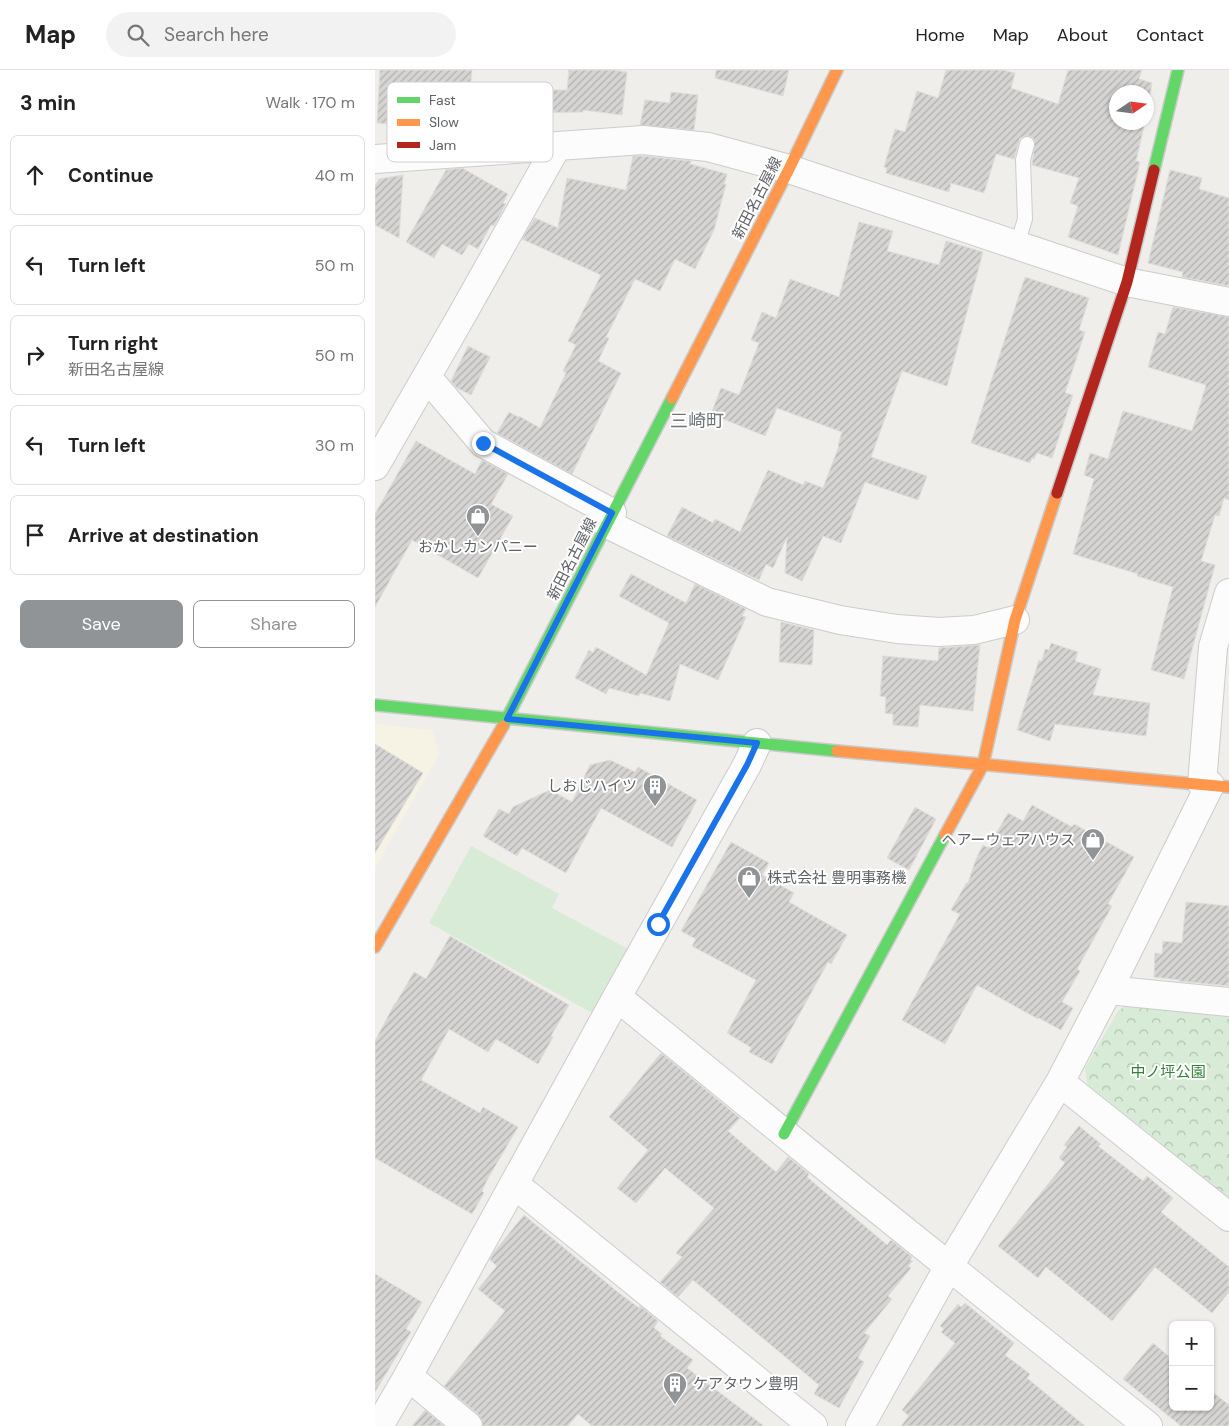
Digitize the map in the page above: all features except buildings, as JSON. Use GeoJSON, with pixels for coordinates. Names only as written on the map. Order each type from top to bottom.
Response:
{"type":"FeatureCollection","features":[{"type":"Feature","properties":{"kind":"street","name":"新田名古屋線"},"geometry":{"type":"LineString","coordinates":[[375,947],[507,719],[789,169],[837,70]]}},
{"type":"Feature","properties":{"kind":"street"},"geometry":{"type":"LineString","coordinates":[[784,1134],[983,766],[1015,620],[1127,282],[1178,70]]}},
{"type":"Feature","properties":{"kind":"street"},"geometry":{"type":"LineString","coordinates":[[553,146],[643,140],[708,147],[789,169],[1127,282],[1229,302]]}},
{"type":"Feature","properties":{"kind":"street"},"geometry":{"type":"LineString","coordinates":[[553,153],[557,146]]}},
{"type":"Feature","properties":{"kind":"street"},"geometry":{"type":"LineString","coordinates":[[375,466],[384,433],[427,377],[548,162]]}},
{"type":"Feature","properties":{"kind":"street"},"geometry":{"type":"LineString","coordinates":[[427,377],[483,443],[610,518],[767,602],[840,620],[939,632],[974,630],[1015,620]]}},
{"type":"Feature","properties":{"kind":"street"},"geometry":{"type":"LineString","coordinates":[[860,1426],[949,1266],[1060,1082],[1214,785],[1213,647],[1229,593]]}},
{"type":"Feature","properties":{"kind":"street"},"geometry":{"type":"LineString","coordinates":[[375,705],[983,766],[1214,785]]}},
{"type":"Feature","properties":{"kind":"street"},"geometry":{"type":"LineString","coordinates":[[379,1426],[747,765],[757,743]]}},
{"type":"Feature","properties":{"kind":"street"},"geometry":{"type":"LineString","coordinates":[[1108,990],[1229,1002]]}},
{"type":"Feature","properties":{"kind":"street"},"geometry":{"type":"LineString","coordinates":[[617,997],[784,1134],[1148,1426]]}},
{"type":"Feature","properties":{"kind":"street"},"geometry":{"type":"LineString","coordinates":[[1060,1082],[1229,1216]]}},
{"type":"Feature","properties":{"kind":"street"},"geometry":{"type":"LineString","coordinates":[[514,1184],[813,1426]]}},
{"type":"Feature","properties":{"kind":"street"},"geometry":{"type":"LineString","coordinates":[[408,1376],[468,1426]]}},
{"type":"Feature","properties":{"kind":"lane"},"geometry":{"type":"LineString","coordinates":[[1017,245],[1025,219],[1023,160],[1027,144]]}},
{"type":"Feature","properties":{"kind":"shaded area"},"geometry":{"type":"Polygon","coordinates":[[[375,724],[432,730],[439,754],[375,868],[375,724]]]}},
{"type":"Feature","properties":{"kind":"green space"},"geometry":{"type":"Polygon","coordinates":[[[471,846],[559,894],[552,908],[628,949],[594,1014],[429,923],[471,846]]]}},
{"type":"Feature","properties":{"kind":"green space","name":"中ノ坪公園"},"geometry":{"type":"Polygon","coordinates":[[[1125,1006],[1229,1017],[1229,1198],[1087,1084],[1085,1068],[1118,1011],[1125,1006]]]}},
{"type":"Feature","properties":{"kind":"traffic: fast"},"geometry":{"type":"LineString","coordinates":[[1154,170],[1178,70]]}},
{"type":"Feature","properties":{"kind":"traffic: fast"},"geometry":{"type":"LineString","coordinates":[[503,726],[672,398]]}},
{"type":"Feature","properties":{"kind":"traffic: fast"},"geometry":{"type":"LineString","coordinates":[[375,705],[837,751]]}},
{"type":"Feature","properties":{"kind":"traffic: fast"},"geometry":{"type":"LineString","coordinates":[[784,1134],[945,835]]}},
{"type":"Feature","properties":{"kind":"traffic: slow"},"geometry":{"type":"LineString","coordinates":[[672,398],[789,169],[837,70]]}},
{"type":"Feature","properties":{"kind":"traffic: slow"},"geometry":{"type":"LineString","coordinates":[[945,835],[983,765],[1015,620],[1057,493]]}},
{"type":"Feature","properties":{"kind":"traffic: slow"},"geometry":{"type":"LineString","coordinates":[[375,947],[503,726]]}},
{"type":"Feature","properties":{"kind":"traffic: slow"},"geometry":{"type":"LineString","coordinates":[[837,751],[1229,787]]}},
{"type":"Feature","properties":{"kind":"traffic: jam"},"geometry":{"type":"LineString","coordinates":[[1057,493],[1127,282],[1154,170]]}},
{"type":"Feature","properties":{"kind":"place","name":"おかしカンパニー"},"geometry":{"type":"Point","coordinates":[478,537]}},
{"type":"Feature","properties":{"kind":"place","name":"しおじハイツ"},"geometry":{"type":"Point","coordinates":[655,807]}},
{"type":"Feature","properties":{"kind":"place","name":"ヘアーウェアハウス"},"geometry":{"type":"Point","coordinates":[1093,861]}},
{"type":"Feature","properties":{"kind":"place","name":"株式会社 豊明事務機"},"geometry":{"type":"Point","coordinates":[749,899]}},
{"type":"Feature","properties":{"kind":"place","name":"ケアタウン豊明"},"geometry":{"type":"Point","coordinates":[675,1405]}},
{"type":"Feature","properties":{"kind":"district","name":"三崎町"},"geometry":{"type":"Point","coordinates":[697,421]}},
{"type":"Feature","properties":{"kind":"route"},"geometry":{"type":"LineString","coordinates":[[483,443],[612,513],[507,719],[757,743],[747,765],[658,924]]}}]}
